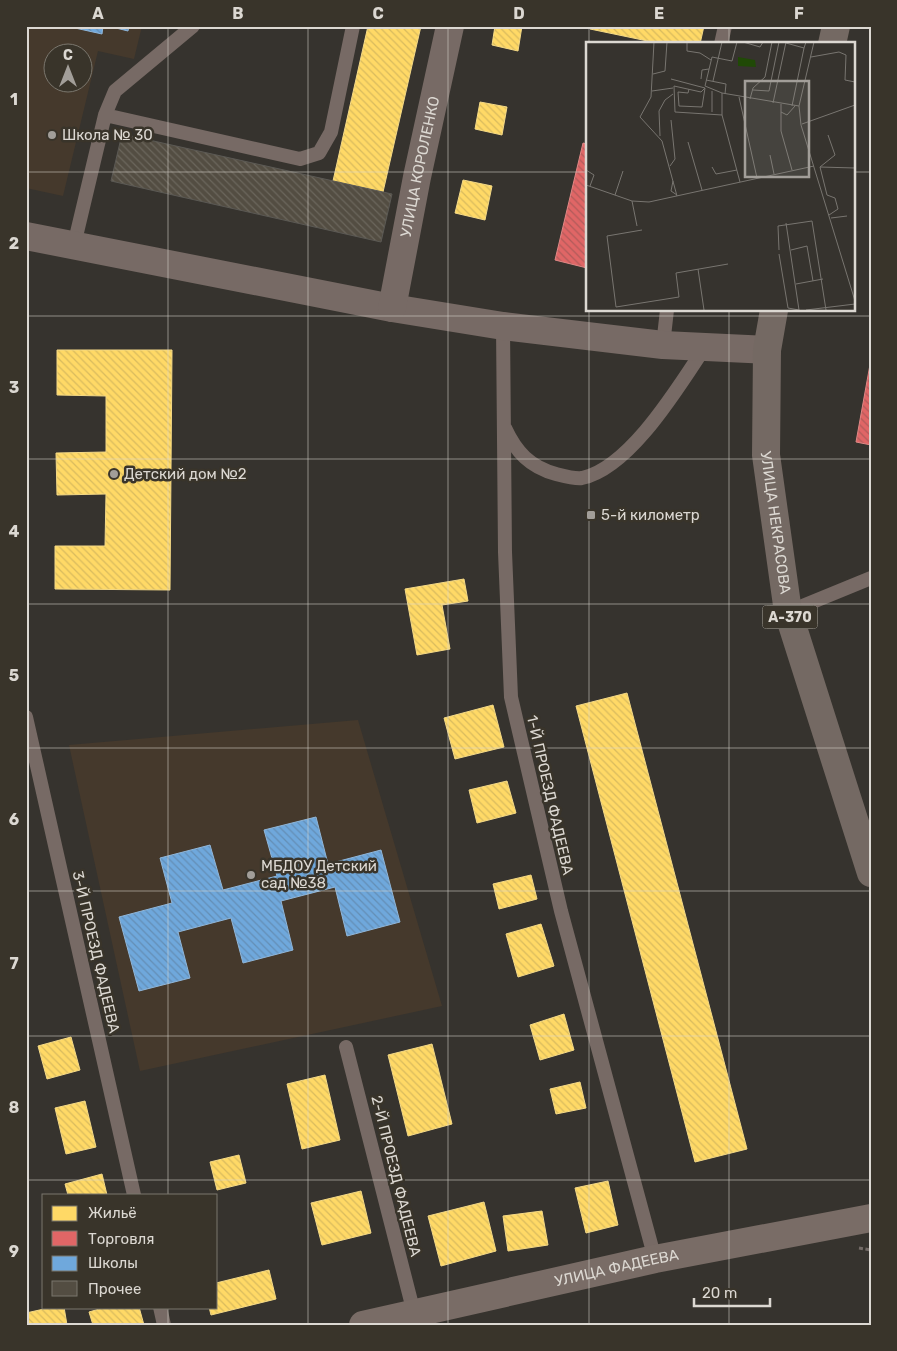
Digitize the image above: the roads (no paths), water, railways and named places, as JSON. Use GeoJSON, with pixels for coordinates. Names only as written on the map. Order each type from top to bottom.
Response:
{"type":"FeatureCollection","features":[{"type":"Feature","properties":{"kind":"highway"},"geometry":{"type":"LineString","coordinates":[[832,42],[836,26]]}},
{"type":"Feature","properties":{"kind":"highway","name":"УЛИЦА НЕКРАСОВА"},"geometry":{"type":"LineString","coordinates":[[774,311],[767,350],[766,455],[788,612],[871,873]]}},
{"type":"Feature","properties":{"kind":"main road","name":"УЛИЦА ФАДЕЕВА"},"geometry":{"type":"LineString","coordinates":[[363,1325],[655,1259],[871,1218]]}},
{"type":"Feature","properties":{"kind":"street","name":"УЛИЦА КОРОЛЕНКО"},"geometry":{"type":"LineString","coordinates":[[392,308],[417,177],[450,26]]}},
{"type":"Feature","properties":{"kind":"street"},"geometry":{"type":"LineString","coordinates":[[26,236],[392,308],[503,326],[663,345],[767,350]]}},
{"type":"Feature","properties":{"kind":"lane"},"geometry":{"type":"LineString","coordinates":[[74,244],[105,116],[115,91],[193,26]]}},
{"type":"Feature","properties":{"kind":"lane"},"geometry":{"type":"LineString","coordinates":[[105,116],[300,159],[319,153],[331,132],[353,26]]}},
{"type":"Feature","properties":{"kind":"lane"},"geometry":{"type":"LineString","coordinates":[[721,42],[725,26]]}},
{"type":"Feature","properties":{"kind":"lane"},"geometry":{"type":"LineString","coordinates":[[663,345],[667,311]]}},
{"type":"Feature","properties":{"kind":"lane","name":"1-Й ПРОЕЗД ФАДЕЕВА"},"geometry":{"type":"LineString","coordinates":[[503,326],[505,552],[511,697],[560,911],[655,1259]]}},
{"type":"Feature","properties":{"kind":"lane"},"geometry":{"type":"LineString","coordinates":[[503,425],[509,438],[528,461],[544,471],[580,478],[595,474],[610,466],[636,441],[661,411],[705,348]]}},
{"type":"Feature","properties":{"kind":"lane"},"geometry":{"type":"LineString","coordinates":[[788,612],[871,578]]}},
{"type":"Feature","properties":{"kind":"lane","name":"3-Й ПРОЕЗД ФАДЕЕВА"},"geometry":{"type":"LineString","coordinates":[[26,717],[134,1194]]}},
{"type":"Feature","properties":{"kind":"lane","name":"2-Й ПРОЕЗД ФАДЕЕВА"},"geometry":{"type":"LineString","coordinates":[[346,1047],[414,1314]]}},
{"type":"Feature","properties":{"kind":"lane"},"geometry":{"type":"LineString","coordinates":[[160,1308],[164,1325]]}},
{"type":"Feature","properties":{"kind":"place","name":"Школа № 30"},"geometry":{"type":"Point","coordinates":[52,135]}},
{"type":"Feature","properties":{"kind":"place","name":"Детский дом №2"},"geometry":{"type":"Point","coordinates":[114,474]}},
{"type":"Feature","properties":{"kind":"place","name":"5-й километр"},"geometry":{"type":"Point","coordinates":[591,515]}},
{"type":"Feature","properties":{"kind":"place","name":"МБДОУ Детский сад №38"},"geometry":{"type":"Point","coordinates":[251,875]}}]}
